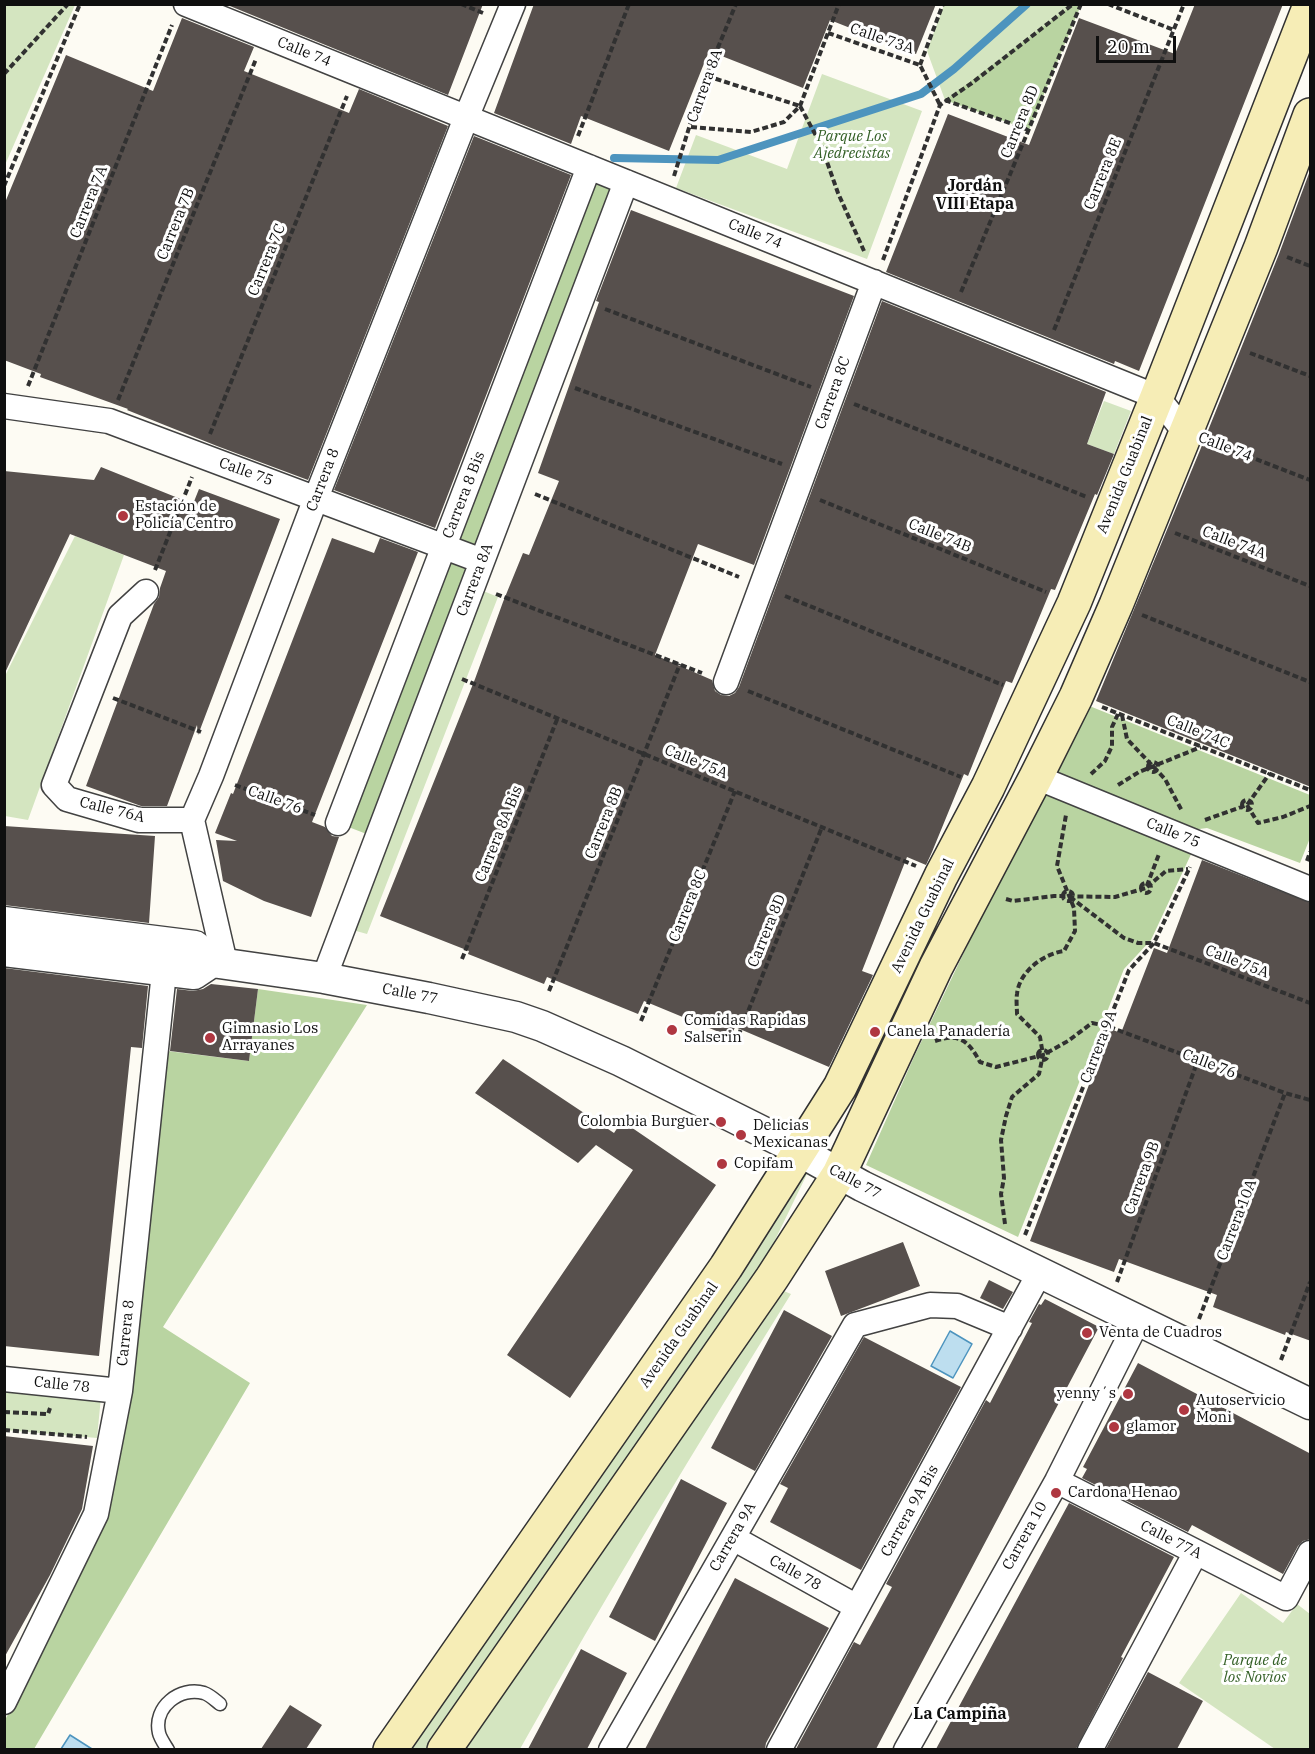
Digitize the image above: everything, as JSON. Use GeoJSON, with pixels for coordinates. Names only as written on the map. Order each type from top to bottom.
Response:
{"type":"FeatureCollection","features":[{"type":"Feature","properties":{"kind":"main road","name":"Avenida Guabinal"},"geometry":{"type":"LineString","coordinates":[[390,1749],[726,1267],[801,1152],[840,1087],[941,876],[988,787],[1074,603],[1311,5]]}},
{"type":"Feature","properties":{"kind":"main road"},"geometry":{"type":"LineString","coordinates":[[444,1749],[765,1287],[839,1174],[936,967],[977,889],[1067,790],[1076,697],[1116,605],[1261,247],[1311,115]]}},
{"type":"Feature","properties":{"kind":"street","name":"Carrera 8"},"geometry":{"type":"LineString","coordinates":[[192,819],[212,776],[316,498],[513,4]]}},
{"type":"Feature","properties":{"kind":"street","name":"Calle 74"},"geometry":{"type":"LineString","coordinates":[[181,10],[266,36],[1157,397],[1185,432]]}},
{"type":"Feature","properties":{"kind":"street","name":"Carrera 8 Bis"},"geometry":{"type":"LineString","coordinates":[[338,823],[444,546],[579,163]]}},
{"type":"Feature","properties":{"kind":"street","name":"Carrera 8A"},"geometry":{"type":"LineString","coordinates":[[324,978],[626,182]]}},
{"type":"Feature","properties":{"kind":"street","name":"Carrera 8C"},"geometry":{"type":"LineString","coordinates":[[726,682],[874,282]]}},
{"type":"Feature","properties":{"kind":"street","name":"Calle 75"},"geometry":{"type":"LineString","coordinates":[[12,407],[109,421],[482,561]]}},
{"type":"Feature","properties":{"kind":"street","name":"Calle 76A"},"geometry":{"type":"LineString","coordinates":[[146,592],[120,616],[54,785],[67,799],[139,820],[192,819]]}},
{"type":"Feature","properties":{"kind":"street","name":"Calle 75"},"geometry":{"type":"LineString","coordinates":[[1067,790],[1311,889]]}},
{"type":"Feature","properties":{"kind":"street"},"geometry":{"type":"LineString","coordinates":[[4,922],[166,956],[194,974],[218,963],[192,819]]}},
{"type":"Feature","properties":{"kind":"street"},"geometry":{"type":"LineString","coordinates":[[4,951],[166,956]]}},
{"type":"Feature","properties":{"kind":"street","name":"Carrera 8"},"geometry":{"type":"LineString","coordinates":[[4,1702],[96,1514],[120,1391],[166,956]]}},
{"type":"Feature","properties":{"kind":"street","name":"Calle 77"},"geometry":{"type":"LineString","coordinates":[[218,963],[324,978],[472,1007],[543,1026],[621,1061],[801,1152],[839,1174],[1109,1305],[1189,1347],[1311,1404]]}},
{"type":"Feature","properties":{"kind":"street","name":"Carrera 9A Bis"},"geometry":{"type":"LineString","coordinates":[[779,1749],[1010,1328],[1016,1260]]}},
{"type":"Feature","properties":{"kind":"street","name":"Carrera 9A"},"geometry":{"type":"LineString","coordinates":[[611,1749],[855,1326],[930,1305],[957,1306],[1010,1328]]}},
{"type":"Feature","properties":{"kind":"street","name":"Carrera 10"},"geometry":{"type":"LineString","coordinates":[[906,1749],[1057,1481],[1138,1320]]}},
{"type":"Feature","properties":{"kind":"street","name":"Calle 78"},"geometry":{"type":"LineString","coordinates":[[4,1379],[120,1391]]}},
{"type":"Feature","properties":{"kind":"street","name":"Calle 77A"},"geometry":{"type":"LineString","coordinates":[[1057,1481],[1286,1598],[1311,1552]]}},
{"type":"Feature","properties":{"kind":"street","name":"Calle 78"},"geometry":{"type":"LineString","coordinates":[[732,1538],[857,1607]]}},
{"type":"Feature","properties":{"kind":"street"},"geometry":{"type":"LineString","coordinates":[[1090,1749],[1196,1552]]}},
{"type":"Feature","properties":{"kind":"lane"},"geometry":{"type":"LineString","coordinates":[[168,1749],[159,1732],[159,1723],[160,1714],[171,1699],[188,1691],[206,1693],[220,1704]]}},
{"type":"Feature","properties":{"kind":"path"},"geometry":{"type":"LineString","coordinates":[[4,74],[68,4]]}},
{"type":"Feature","properties":{"kind":"path"},"geometry":{"type":"LineString","coordinates":[[4,186],[80,4]]}},
{"type":"Feature","properties":{"kind":"path"},"geometry":{"type":"LineString","coordinates":[[579,163],[629,4]]}},
{"type":"Feature","properties":{"kind":"path","name":"Carrera 8A"},"geometry":{"type":"LineString","coordinates":[[676,168],[691,127],[702,86],[736,4]]}},
{"type":"Feature","properties":{"kind":"path"},"geometry":{"type":"LineString","coordinates":[[691,127],[751,132],[784,122],[800,106],[839,4]]}},
{"type":"Feature","properties":{"kind":"path"},"geometry":{"type":"LineString","coordinates":[[920,65],[943,4]]}},
{"type":"Feature","properties":{"kind":"path"},"geometry":{"type":"LineString","coordinates":[[874,282],[940,105],[972,83],[1073,4]]}},
{"type":"Feature","properties":{"kind":"path","name":"Carrera 8D"},"geometry":{"type":"LineString","coordinates":[[952,314],[1081,4]]}},
{"type":"Feature","properties":{"kind":"path"},"geometry":{"type":"LineString","coordinates":[[1108,4],[1174,30]]}},
{"type":"Feature","properties":{"kind":"path","name":"Carrera 8E"},"geometry":{"type":"LineString","coordinates":[[1045,351],[1184,4]]}},
{"type":"Feature","properties":{"kind":"path","name":"Carrera 7A"},"geometry":{"type":"LineString","coordinates":[[12,407],[181,10]]}},
{"type":"Feature","properties":{"kind":"path","name":"Calle 73A"},"geometry":{"type":"LineString","coordinates":[[828,33],[920,65],[940,105]]}},
{"type":"Feature","properties":{"kind":"path","name":"Carrera 7B"},"geometry":{"type":"LineString","coordinates":[[109,421],[266,36]]}},
{"type":"Feature","properties":{"kind":"path","name":"Carrera 7C"},"geometry":{"type":"LineString","coordinates":[[201,456],[356,73]]}},
{"type":"Feature","properties":{"kind":"path"},"geometry":{"type":"LineString","coordinates":[[708,76],[800,106],[818,139],[838,193],[867,259],[874,282]]}},
{"type":"Feature","properties":{"kind":"path"},"geometry":{"type":"LineString","coordinates":[[945,100],[1029,130]]}},
{"type":"Feature","properties":{"kind":"path"},"geometry":{"type":"LineString","coordinates":[[1221,342],[1311,376]]}},
{"type":"Feature","properties":{"kind":"path","name":"Calle 74B"},"geometry":{"type":"LineString","coordinates":[[551,379],[800,481],[1074,603]]}},
{"type":"Feature","properties":{"kind":"path","name":"Calle 74"},"geometry":{"type":"LineString","coordinates":[[1185,432],[1311,480]]}},
{"type":"Feature","properties":{"kind":"path","name":"Calle 74A"},"geometry":{"type":"LineString","coordinates":[[1149,523],[1311,586]]}},
{"type":"Feature","properties":{"kind":"path"},"geometry":{"type":"LineString","coordinates":[[1116,605],[1311,682]]}},
{"type":"Feature","properties":{"kind":"path","name":"Carrera 8B"},"geometry":{"type":"LineString","coordinates":[[549,991],[646,754],[680,664]]}},
{"type":"Feature","properties":{"kind":"path","name":"Calle 75A"},"geometry":{"type":"LineString","coordinates":[[441,670],[941,876]]}},
{"type":"Feature","properties":{"kind":"path"},"geometry":{"type":"LineString","coordinates":[[107,696],[224,741]]}},
{"type":"Feature","properties":{"kind":"path","name":"Calle 74C"},"geometry":{"type":"LineString","coordinates":[[1076,697],[1311,790]]}},
{"type":"Feature","properties":{"kind":"path"},"geometry":{"type":"LineString","coordinates":[[1120,714],[1127,739],[1165,779],[1181,806],[1185,836]]}},
{"type":"Feature","properties":{"kind":"path"},"geometry":{"type":"LineString","coordinates":[[1067,790],[1084,781],[1106,761],[1112,746],[1112,727],[1120,714]]}},
{"type":"Feature","properties":{"kind":"path","name":"Carrera 8A Bis"},"geometry":{"type":"LineString","coordinates":[[462,959],[558,717]]}},
{"type":"Feature","properties":{"kind":"path"},"geometry":{"type":"LineString","coordinates":[[1067,790],[1151,766],[1202,747]]}},
{"type":"Feature","properties":{"kind":"path"},"geometry":{"type":"LineString","coordinates":[[1146,886],[1157,859],[1185,836],[1190,826],[1247,805],[1270,774]]}},
{"type":"Feature","properties":{"kind":"path","name":"Calle 76"},"geometry":{"type":"LineString","coordinates":[[212,776],[338,823]]}},
{"type":"Feature","properties":{"kind":"path"},"geometry":{"type":"LineString","coordinates":[[1016,1260],[1001,1194],[1004,1178],[1001,1140],[1012,1097],[1039,1074],[1042,1055],[1040,1037],[1017,1014],[1017,993],[1027,971],[1042,958],[1054,952],[1064,951],[1075,931],[1074,908],[1057,866],[1067,810],[1067,790]]}},
{"type":"Feature","properties":{"kind":"path","name":"Carrera 8C"},"geometry":{"type":"LineString","coordinates":[[640,1021],[735,791]]}},
{"type":"Feature","properties":{"kind":"path"},"geometry":{"type":"LineString","coordinates":[[1247,805],[1258,823],[1283,817],[1311,806]]}},
{"type":"Feature","properties":{"kind":"path","name":"Carrera 8D"},"geometry":{"type":"LineString","coordinates":[[735,1044],[822,827]]}},
{"type":"Feature","properties":{"kind":"path","name":"Carrera 9A"},"geometry":{"type":"LineString","coordinates":[[1016,1260],[1129,970],[1154,944],[1189,869],[1185,836]]}},
{"type":"Feature","properties":{"kind":"path"},"geometry":{"type":"LineString","coordinates":[[977,889],[1013,901],[1069,896],[1115,897],[1146,886],[1166,872],[1189,869]]}},
{"type":"Feature","properties":{"kind":"path","name":"Calle 75A"},"geometry":{"type":"LineString","coordinates":[[1069,896],[1124,938],[1138,943],[1154,944],[1311,1003]]}},
{"type":"Feature","properties":{"kind":"path"},"geometry":{"type":"LineString","coordinates":[[930,1043],[949,1036],[965,1041],[980,1062],[996,1067],[1042,1055],[1092,1023],[1107,1026]]}},
{"type":"Feature","properties":{"kind":"path","name":"Calle 76"},"geometry":{"type":"LineString","coordinates":[[1107,1026],[1310,1100]]}},
{"type":"Feature","properties":{"kind":"path","name":"Carrera 9B"},"geometry":{"type":"LineString","coordinates":[[1109,1305],[1198,1060]]}},
{"type":"Feature","properties":{"kind":"path","name":"Carrera 10A"},"geometry":{"type":"LineString","coordinates":[[1189,1347],[1286,1093]]}},
{"type":"Feature","properties":{"kind":"path"},"geometry":{"type":"LineString","coordinates":[[1272,1385],[1311,1282]]}},
{"type":"Feature","properties":{"kind":"path"},"geometry":{"type":"LineString","coordinates":[[4,1412],[48,1414]]}},
{"type":"Feature","properties":{"kind":"path"},"geometry":{"type":"LineString","coordinates":[[4,1430],[97,1438]]}},
{"type":"Feature","properties":{"kind":"green space"},"geometry":{"type":"Polygon","coordinates":[[[4,5],[75,5],[5,165],[4,5]]]}},
{"type":"Feature","properties":{"kind":"green space"},"geometry":{"type":"Polygon","coordinates":[[[944,5],[1072,5],[945,100],[927,51],[944,5]]]}},
{"type":"Feature","properties":{"kind":"green space"},"geometry":{"type":"Polygon","coordinates":[[[1072,5],[1081,5],[1029,130],[945,100],[1072,5]]]}},
{"type":"Feature","properties":{"kind":"green space","name":"Parque Los Ajedrecistas"},"geometry":{"type":"Polygon","coordinates":[[[822,74],[922,111],[867,259],[676,188],[696,135],[787,169],[822,74]]]}},
{"type":"Feature","properties":{"kind":"green space"},"geometry":{"type":"Polygon","coordinates":[[[589,167],[626,182],[377,838],[338,823],[589,167]]]}},
{"type":"Feature","properties":{"kind":"green space"},"geometry":{"type":"Polygon","coordinates":[[[1104,401],[1131,411],[1114,454],[1087,444],[1104,401]]]}},
{"type":"Feature","properties":{"kind":"green space"},"geometry":{"type":"Polygon","coordinates":[[[75,536],[124,555],[28,820],[5,816],[4,678],[75,536]]]}},
{"type":"Feature","properties":{"kind":"green space"},"geometry":{"type":"Polygon","coordinates":[[[481,590],[498,597],[367,934],[349,929],[481,590]]]}},
{"type":"Feature","properties":{"kind":"green space"},"geometry":{"type":"Polygon","coordinates":[[[1087,705],[1310,795],[1310,838],[1300,863],[1207,828],[1184,831],[1054,777],[1087,705]]]}},
{"type":"Feature","properties":{"kind":"green space"},"geometry":{"type":"Polygon","coordinates":[[[1044,785],[1193,850],[1151,940],[1124,969],[1018,1237],[866,1165],[914,1057],[1044,785]]]}},
{"type":"Feature","properties":{"kind":"green space"},"geometry":{"type":"Polygon","coordinates":[[[258,989],[367,1005],[163,1327],[250,1383],[34,1749],[5,1750],[5,1720],[107,1520],[137,1322],[167,1051],[249,1061],[258,989]]]}},
{"type":"Feature","properties":{"kind":"green space"},"geometry":{"type":"Polygon","coordinates":[[[789,1163],[807,1174],[761,1269],[430,1749],[411,1750],[657,1381],[789,1163]]]}},
{"type":"Feature","properties":{"kind":"green space"},"geometry":{"type":"Polygon","coordinates":[[[779,1289],[791,1294],[653,1520],[520,1749],[465,1750],[779,1289]]]}},
{"type":"Feature","properties":{"kind":"green space"},"geometry":{"type":"Polygon","coordinates":[[[4,1389],[101,1397],[97,1438],[5,1430],[4,1389]]]}},
{"type":"Feature","properties":{"kind":"green space","name":"Parque de los Novios"},"geometry":{"type":"Polygon","coordinates":[[[1241,1593],[1283,1623],[1297,1604],[1310,1614],[1310,1749],[1275,1749],[1179,1683],[1241,1593]]]}},
{"type":"Feature","properties":{"kind":"water"},"geometry":{"type":"Polygon","coordinates":[[[950,1331],[972,1344],[953,1378],[931,1366],[950,1331]]]}},
{"type":"Feature","properties":{"kind":"water"},"geometry":{"type":"Polygon","coordinates":[[[70,1735],[92,1749],[61,1749],[70,1735]]]}},
{"type":"Feature","properties":{"kind":"building"},"geometry":{"type":"Polygon","coordinates":[[[225,4],[483,4],[448,95],[225,4]]]}},
{"type":"Feature","properties":{"kind":"building"},"geometry":{"type":"Polygon","coordinates":[[[534,4],[936,4],[916,54],[830,20],[803,88],[709,51],[669,151],[581,116],[571,144],[494,113],[534,4]]]}},
{"type":"Feature","properties":{"kind":"building"},"geometry":{"type":"Polygon","coordinates":[[[1195,4],[1283,4],[1139,371],[1115,361],[1114,364],[886,272],[948,114],[1029,145],[1079,18],[1175,54],[1195,4]]]}},
{"type":"Feature","properties":{"kind":"building"},"geometry":{"type":"Polygon","coordinates":[[[182,18],[254,47],[244,71],[349,113],[359,89],[448,126],[308,480],[40,377],[41,374],[4,360],[4,205],[66,55],[153,91],[182,18]]]}},
{"type":"Feature","properties":{"kind":"building"},"geometry":{"type":"Polygon","coordinates":[[[474,136],[571,175],[435,528],[334,490],[474,136]]]}},
{"type":"Feature","properties":{"kind":"building"},"geometry":{"type":"Polygon","coordinates":[[[1311,168],[1311,787],[1096,701],[1203,443],[1311,168]]]}},
{"type":"Feature","properties":{"kind":"building"},"geometry":{"type":"Polygon","coordinates":[[[631,210],[854,296],[754,565],[698,544],[655,655],[712,680],[715,691],[721,695],[729,696],[739,687],[882,301],[1106,392],[1087,444],[1114,454],[1055,590],[1051,589],[1012,683],[1006,681],[968,776],[964,774],[926,865],[907,857],[862,971],[873,975],[829,1067],[735,1027],[731,1037],[644,1001],[638,1014],[547,977],[544,984],[380,916],[523,553],[529,555],[559,481],[538,473],[599,302],[596,301],[631,210]]]}},
{"type":"Feature","properties":{"kind":"building"},"geometry":{"type":"Polygon","coordinates":[[[101,467],[193,504],[199,489],[280,519],[198,735],[197,725],[167,806],[141,806],[86,786],[154,604],[159,597],[166,571],[70,534],[4,675],[4,471],[94,480],[101,467]]]}},
{"type":"Feature","properties":{"kind":"building"},"geometry":{"type":"Polygon","coordinates":[[[332,538],[374,553],[380,538],[418,552],[312,822],[325,827],[332,836],[339,837],[311,917],[264,901],[223,881],[216,840],[237,841],[215,833],[231,793],[233,794],[332,538]]]}},
{"type":"Feature","properties":{"kind":"building"},"geometry":{"type":"Polygon","coordinates":[[[4,826],[155,836],[149,923],[4,905],[4,826]]]}},
{"type":"Feature","properties":{"kind":"building"},"geometry":{"type":"Polygon","coordinates":[[[1202,860],[1311,903],[1311,1341],[1286,1332],[1285,1335],[1213,1307],[1217,1295],[1119,1259],[1114,1272],[1030,1241],[1110,1029],[1121,1033],[1154,948],[1167,953],[1202,860]]]}},
{"type":"Feature","properties":{"kind":"building"},"geometry":{"type":"Polygon","coordinates":[[[4,968],[148,986],[142,1048],[131,1047],[99,1356],[4,1346],[4,968]]]}},
{"type":"Feature","properties":{"kind":"building"},"geometry":{"type":"Polygon","coordinates":[[[211,984],[258,989],[249,1061],[170,1051],[177,989],[193,991],[211,984]]]}},
{"type":"Feature","properties":{"kind":"building"},"geometry":{"type":"Polygon","coordinates":[[[503,1059],[614,1133],[622,1121],[716,1185],[570,1398],[507,1355],[633,1170],[596,1145],[578,1163],[475,1093],[503,1059]]]}},
{"type":"Feature","properties":{"kind":"building"},"geometry":{"type":"Polygon","coordinates":[[[903,1242],[920,1286],[841,1316],[825,1271],[903,1242]]]}},
{"type":"Feature","properties":{"kind":"building"},"geometry":{"type":"Polygon","coordinates":[[[989,1280],[1013,1292],[1003,1309],[980,1298],[989,1280]]]}},
{"type":"Feature","properties":{"kind":"building"},"geometry":{"type":"Polygon","coordinates":[[[1045,1299],[1099,1327],[876,1749],[796,1749],[854,1642],[860,1645],[892,1587],[886,1584],[986,1400],[990,1403],[1032,1323],[1029,1322],[1039,1304],[1041,1305],[1045,1299]]]}},
{"type":"Feature","properties":{"kind":"building"},"geometry":{"type":"Polygon","coordinates":[[[784,1310],[832,1336],[755,1471],[711,1448],[784,1310]]]}},
{"type":"Feature","properties":{"kind":"building"},"geometry":{"type":"Polygon","coordinates":[[[864,1337],[961,1387],[861,1570],[770,1522],[788,1488],[780,1484],[864,1337]]]}},
{"type":"Feature","properties":{"kind":"building"},"geometry":{"type":"Polygon","coordinates":[[[1138,1363],[1311,1454],[1311,1539],[1303,1541],[1298,1546],[1283,1574],[1192,1525],[1188,1532],[1082,1478],[1087,1469],[1083,1467],[1138,1363]]]}},
{"type":"Feature","properties":{"kind":"building"},"geometry":{"type":"Polygon","coordinates":[[[4,1436],[93,1446],[82,1509],[50,1575],[4,1658],[4,1436]]]}},
{"type":"Feature","properties":{"kind":"building"},"geometry":{"type":"Polygon","coordinates":[[[681,1479],[727,1503],[655,1641],[609,1617],[681,1479]]]}},
{"type":"Feature","properties":{"kind":"building"},"geometry":{"type":"Polygon","coordinates":[[[1069,1503],[1174,1557],[1076,1749],[936,1749],[1069,1503]]]}},
{"type":"Feature","properties":{"kind":"building"},"geometry":{"type":"Polygon","coordinates":[[[735,1578],[829,1628],[766,1743],[765,1749],[645,1749],[735,1578]]]}},
{"type":"Feature","properties":{"kind":"building"},"geometry":{"type":"Polygon","coordinates":[[[581,1649],[627,1673],[587,1749],[528,1749],[581,1649]]]}},
{"type":"Feature","properties":{"kind":"building"},"geometry":{"type":"Polygon","coordinates":[[[1148,1672],[1203,1701],[1177,1749],[1106,1749],[1148,1672]]]}},
{"type":"Feature","properties":{"kind":"building"},"geometry":{"type":"Polygon","coordinates":[[[290,1705],[322,1725],[306,1749],[261,1749],[290,1705]]]}},
{"type":"Feature","properties":{"kind":"waterway"},"geometry":{"type":"LineString","coordinates":[[614,158],[718,160],[921,94],[954,69],[1027,4]]}},
{"type":"Feature","properties":{"kind":"place","name":"Estación de Policía Centro"},"geometry":{"type":"Point","coordinates":[123,516]}},
{"type":"Feature","properties":{"kind":"place","name":"Comidas Rapidas Salserin"},"geometry":{"type":"Point","coordinates":[672,1030]}},
{"type":"Feature","properties":{"kind":"place","name":"Canela Panadería"},"geometry":{"type":"Point","coordinates":[875,1032]}},
{"type":"Feature","properties":{"kind":"place","name":"Gimnasio Los Arrayanes"},"geometry":{"type":"Point","coordinates":[210,1038]}},
{"type":"Feature","properties":{"kind":"place","name":"Colombia Burguer"},"geometry":{"type":"Point","coordinates":[721,1122]}},
{"type":"Feature","properties":{"kind":"place","name":"Delicias Mexicanas"},"geometry":{"type":"Point","coordinates":[741,1135]}},
{"type":"Feature","properties":{"kind":"place","name":"Copifam"},"geometry":{"type":"Point","coordinates":[722,1164]}},
{"type":"Feature","properties":{"kind":"place","name":"Venta de Cuadros"},"geometry":{"type":"Point","coordinates":[1087,1333]}},
{"type":"Feature","properties":{"kind":"place","name":"yenny´s"},"geometry":{"type":"Point","coordinates":[1128,1394]}},
{"type":"Feature","properties":{"kind":"place","name":"Autoservicio Moni"},"geometry":{"type":"Point","coordinates":[1184,1410]}},
{"type":"Feature","properties":{"kind":"place","name":"glamor"},"geometry":{"type":"Point","coordinates":[1114,1427]}},
{"type":"Feature","properties":{"kind":"place","name":"Cardona Henao"},"geometry":{"type":"Point","coordinates":[1056,1493]}},
{"type":"Feature","properties":{"kind":"district","name":"Jordán VIII Etapa"},"geometry":{"type":"Point","coordinates":[975,195]}},
{"type":"Feature","properties":{"kind":"district","name":"La Campiña"},"geometry":{"type":"Point","coordinates":[960,1714]}}]}
